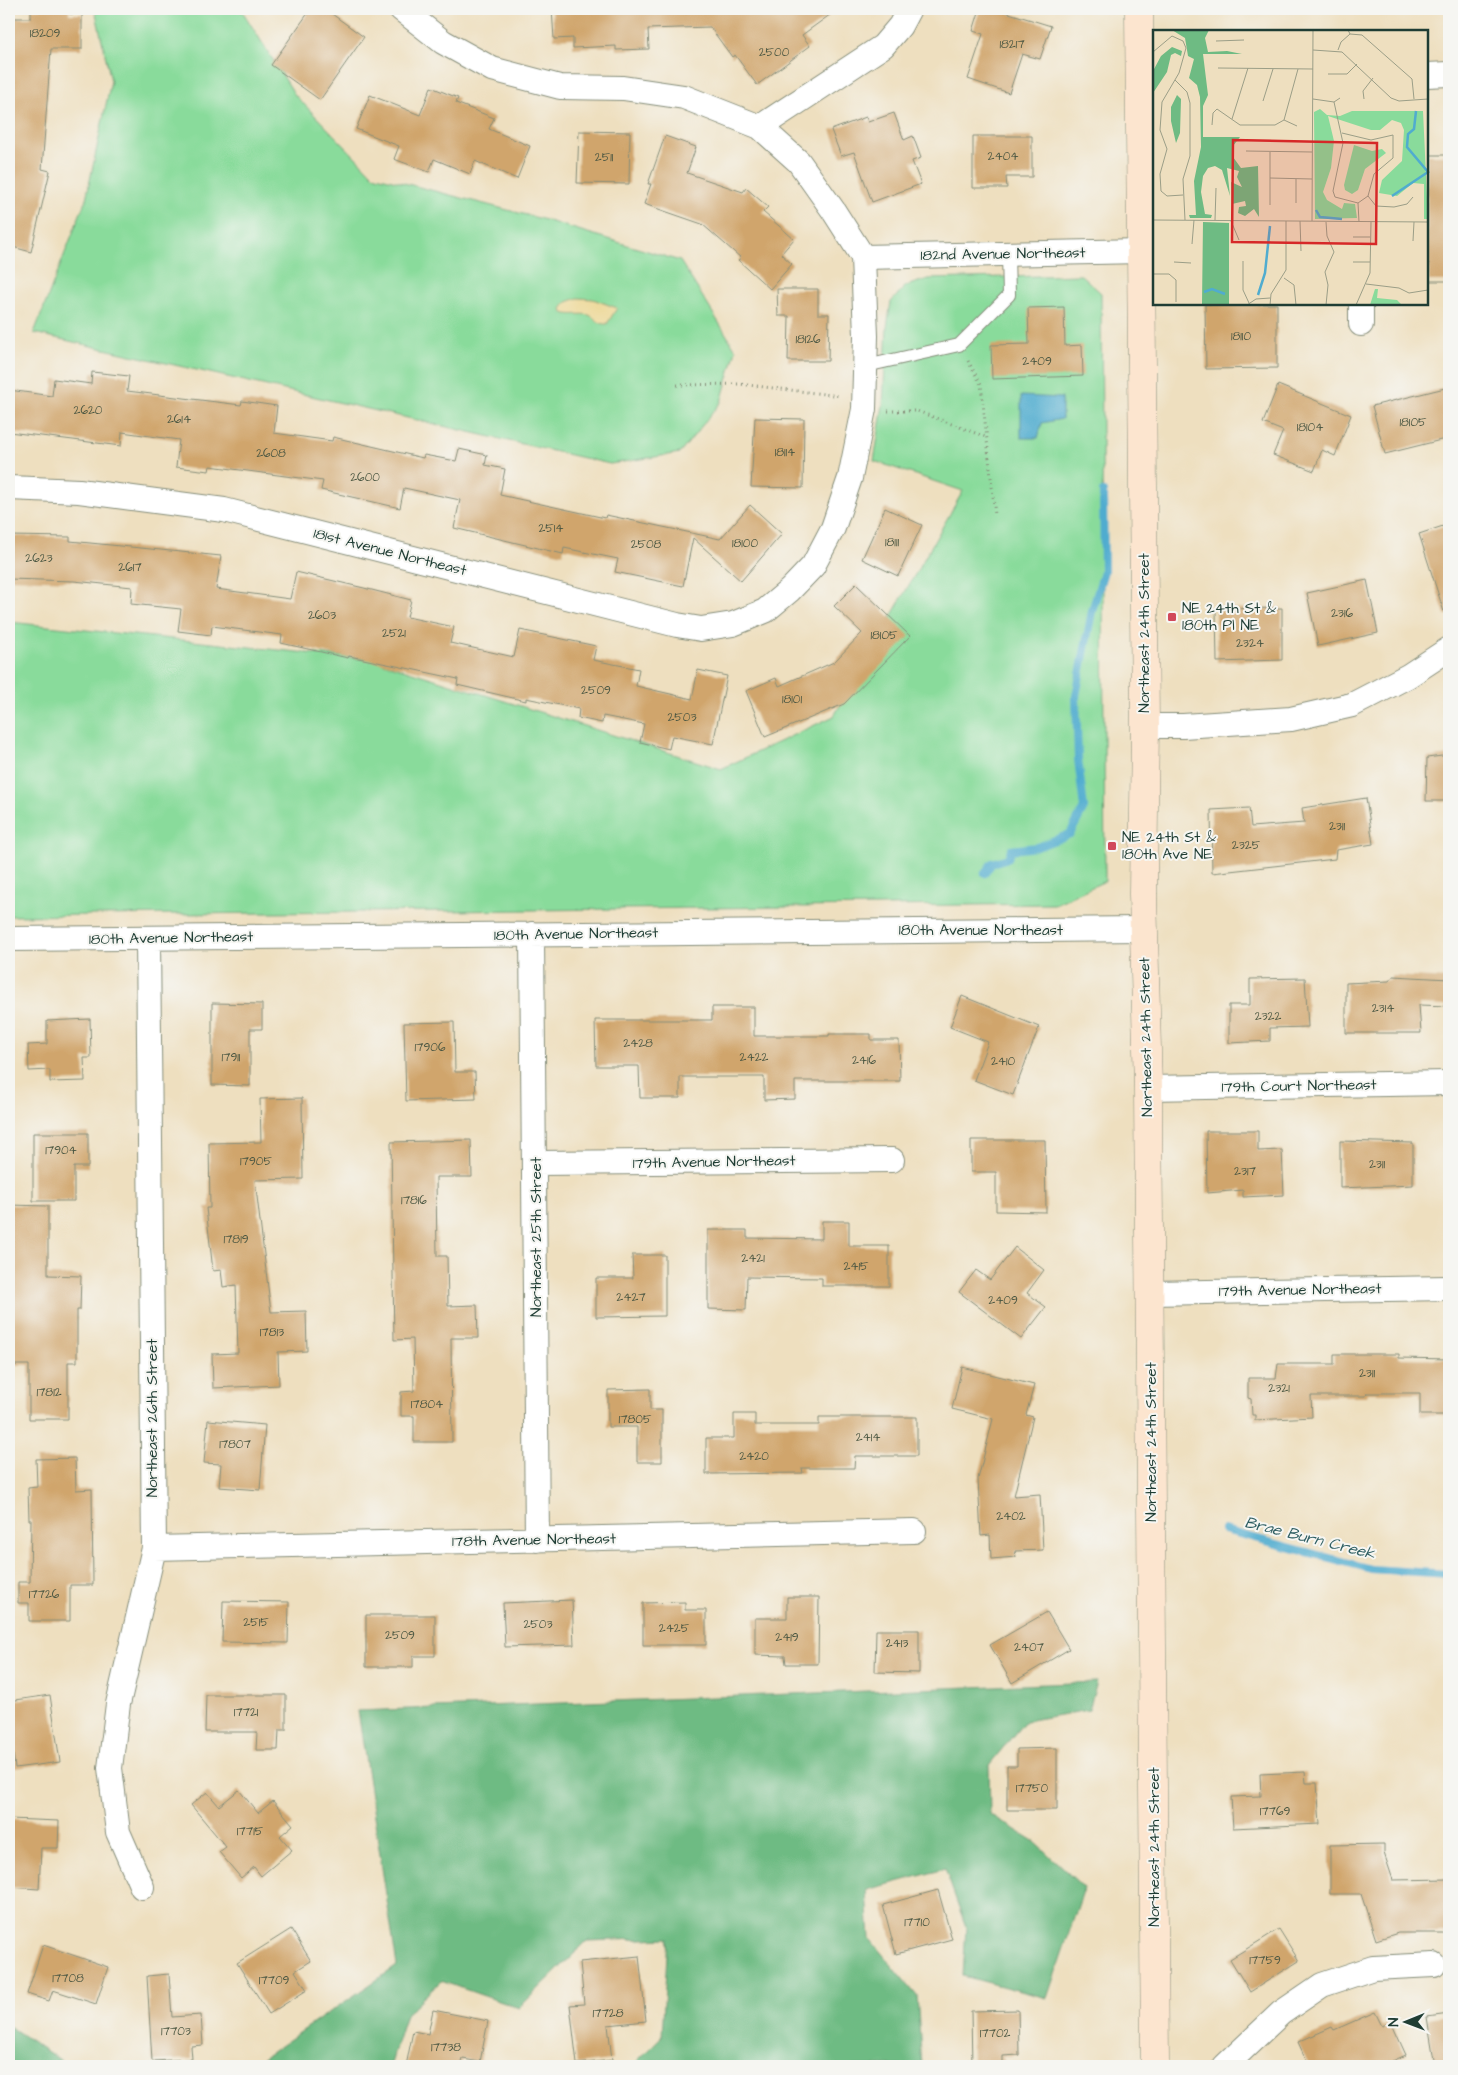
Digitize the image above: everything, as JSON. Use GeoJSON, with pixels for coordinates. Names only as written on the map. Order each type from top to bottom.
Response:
{"type":"FeatureCollection","features":[{"type":"Feature","properties":{"kind":"main road","name":"Northeast 24th Street"},"geometry":{"type":"LineString","coordinates":[[1139,9],[1147,78],[1142,251],[1145,726],[1144,928],[1150,1293],[1155,2066]]}},
{"type":"Feature","properties":{"kind":"street"},"geometry":{"type":"LineString","coordinates":[[401,9],[443,42],[492,69],[560,87],[623,88],[684,97],[760,127],[799,162],[863,257],[866,336],[864,399]]}},
{"type":"Feature","properties":{"kind":"street"},"geometry":{"type":"LineString","coordinates":[[760,127],[883,46],[900,26],[909,9]]}},
{"type":"Feature","properties":{"kind":"street"},"geometry":{"type":"LineString","coordinates":[[1428,75],[1449,74]]}},
{"type":"Feature","properties":{"kind":"street","name":"182nd Avenue Northeast"},"geometry":{"type":"LineString","coordinates":[[863,257],[1142,251]]}},
{"type":"Feature","properties":{"kind":"street","name":"181st Avenue Northeast"},"geometry":{"type":"LineString","coordinates":[[9,488],[79,491],[224,510],[677,625],[701,629],[733,624],[765,611],[790,590],[813,566],[833,528],[850,478],[864,409],[864,399]]}},
{"type":"Feature","properties":{"kind":"street"},"geometry":{"type":"LineString","coordinates":[[1145,726],[1183,726],[1290,720],[1352,705],[1408,676],[1449,649]]}},
{"type":"Feature","properties":{"kind":"street","name":"180th Avenue Northeast"},"geometry":{"type":"LineString","coordinates":[[9,939],[1144,928]]}},
{"type":"Feature","properties":{"kind":"street","name":"Northeast 25th Street"},"geometry":{"type":"LineString","coordinates":[[532,934],[538,1540]]}},
{"type":"Feature","properties":{"kind":"street","name":"Northeast 26th Street"},"geometry":{"type":"LineString","coordinates":[[142,1887],[118,1832],[110,1768],[118,1704],[154,1548],[148,938]]}},
{"type":"Feature","properties":{"kind":"street","name":"179th Court Northeast"},"geometry":{"type":"LineString","coordinates":[[1148,1088],[1449,1083]]}},
{"type":"Feature","properties":{"kind":"street","name":"179th Avenue Northeast"},"geometry":{"type":"LineString","coordinates":[[535,1164],[892,1160]]}},
{"type":"Feature","properties":{"kind":"street","name":"179th Avenue Northeast"},"geometry":{"type":"LineString","coordinates":[[1150,1293],[1449,1288]]}},
{"type":"Feature","properties":{"kind":"street","name":"178th Avenue Northeast"},"geometry":{"type":"LineString","coordinates":[[154,1548],[914,1531]]}},
{"type":"Feature","properties":{"kind":"street"},"geometry":{"type":"LineString","coordinates":[[1225,2066],[1280,2013],[1322,1986],[1373,1968],[1434,1965]]}},
{"type":"Feature","properties":{"kind":"lane"},"geometry":{"type":"LineString","coordinates":[[866,366],[959,345],[1008,295],[1008,254]]}},
{"type":"Feature","properties":{"kind":"path"},"geometry":{"type":"LineString","coordinates":[[959,345],[980,384],[995,516]]}},
{"type":"Feature","properties":{"kind":"path"},"geometry":{"type":"LineString","coordinates":[[677,386],[740,384],[864,399],[882,411],[917,411],[986,437]]}},
{"type":"Feature","properties":{"kind":"green space"},"geometry":{"type":"Polygon","coordinates":[[[95,9],[241,9],[295,95],[373,175],[542,219],[680,261],[736,350],[721,402],[680,453],[610,464],[34,333],[86,199],[111,81],[95,9]]]}},
{"type":"Feature","properties":{"kind":"green space"},"geometry":{"type":"Polygon","coordinates":[[[1081,275],[1101,293],[1105,881],[1055,904],[9,916],[9,622],[374,660],[721,769],[834,716],[963,491],[874,461],[883,405],[887,327],[891,302],[906,286],[928,279],[1081,275]]]}},
{"type":"Feature","properties":{"kind":"green space"},"geometry":{"type":"Polygon","coordinates":[[[1097,1682],[1089,1710],[1025,1721],[989,1765],[990,1814],[1035,1842],[1084,1888],[1047,1998],[963,1976],[966,1927],[945,1869],[867,1890],[870,1939],[917,1996],[922,2066],[632,2066],[662,2036],[668,1938],[587,1941],[519,2008],[441,1981],[406,2014],[390,2066],[251,2066],[397,1966],[358,1711],[1097,1682]]]}},
{"type":"Feature","properties":{"kind":"green space"},"geometry":{"type":"Polygon","coordinates":[[[9,2026],[69,2066],[9,2066],[9,2026]]]}},
{"type":"Feature","properties":{"kind":"sand"},"geometry":{"type":"Polygon","coordinates":[[[578,298],[593,299],[617,308],[607,324],[589,315],[563,313],[562,309],[567,302],[578,298]]]}},
{"type":"Feature","properties":{"kind":"water"},"geometry":{"type":"Polygon","coordinates":[[[1021,396],[1062,398],[1062,419],[1042,423],[1038,438],[1021,438],[1021,396]]]}},
{"type":"Feature","properties":{"kind":"building"},"geometry":{"type":"Polygon","coordinates":[[[31,9],[69,9],[69,14],[82,14],[82,49],[51,49],[42,169],[50,171],[31,252],[9,246],[9,100],[12,50],[9,50],[9,18],[31,18],[31,9]]]}},
{"type":"Feature","properties":{"kind":"building"},"geometry":{"type":"Polygon","coordinates":[[[311,9],[325,9],[364,37],[320,100],[271,65],[311,9]]]}},
{"type":"Feature","properties":{"kind":"building"},"geometry":{"type":"Polygon","coordinates":[[[552,9],[715,9],[715,13],[721,9],[838,9],[802,35],[810,46],[757,85],[735,55],[732,57],[710,27],[648,29],[649,49],[616,50],[616,46],[573,48],[573,38],[554,39],[552,9]]]}},
{"type":"Feature","properties":{"kind":"building"},"geometry":{"type":"Polygon","coordinates":[[[980,9],[996,9],[1051,26],[1040,59],[1022,54],[1009,93],[968,79],[983,34],[973,31],[980,9]]]}},
{"type":"Feature","properties":{"kind":"building"},"geometry":{"type":"Polygon","coordinates":[[[431,87],[458,98],[456,103],[494,118],[489,129],[530,146],[517,179],[475,161],[470,174],[434,159],[429,172],[394,159],[399,146],[356,129],[370,95],[420,115],[431,87]]]}},
{"type":"Feature","properties":{"kind":"building"},"geometry":{"type":"Polygon","coordinates":[[[894,113],[904,140],[913,136],[921,158],[912,161],[921,184],[872,202],[854,152],[841,156],[831,130],[866,117],[868,122],[894,113]]]}},
{"type":"Feature","properties":{"kind":"building"},"geometry":{"type":"Polygon","coordinates":[[[579,131],[630,132],[629,184],[577,183],[579,131]]]}},
{"type":"Feature","properties":{"kind":"building"},"geometry":{"type":"Polygon","coordinates":[[[665,136],[696,147],[687,173],[743,192],[746,188],[768,207],[763,212],[794,239],[781,254],[792,264],[770,289],[738,260],[741,258],[702,224],[644,204],[651,184],[648,184],[665,136]]]}},
{"type":"Feature","properties":{"kind":"building"},"geometry":{"type":"Polygon","coordinates":[[[973,136],[1032,136],[1032,177],[1006,177],[1007,188],[973,188],[973,136]]]}},
{"type":"Feature","properties":{"kind":"building"},"geometry":{"type":"Polygon","coordinates":[[[1428,155],[1449,155],[1449,281],[1429,281],[1428,155]]]}},
{"type":"Feature","properties":{"kind":"building"},"geometry":{"type":"Polygon","coordinates":[[[777,289],[818,289],[818,314],[829,314],[828,361],[788,361],[789,316],[778,316],[777,289]]]}},
{"type":"Feature","properties":{"kind":"building"},"geometry":{"type":"Polygon","coordinates":[[[1205,305],[1277,305],[1277,368],[1206,369],[1205,305]]]}},
{"type":"Feature","properties":{"kind":"building"},"geometry":{"type":"Polygon","coordinates":[[[1064,307],[1065,346],[1082,345],[1083,376],[992,379],[991,345],[1029,344],[1028,308],[1064,307]]]}},
{"type":"Feature","properties":{"kind":"building"},"geometry":{"type":"Polygon","coordinates":[[[92,372],[129,376],[127,391],[241,405],[242,401],[277,406],[274,433],[332,441],[333,437],[423,458],[424,455],[456,461],[459,449],[487,455],[485,465],[505,469],[500,495],[605,518],[606,515],[720,539],[750,505],[782,534],[741,581],[693,538],[683,586],[615,572],[618,559],[564,548],[563,554],[454,528],[460,500],[404,488],[400,508],[321,490],[323,481],[210,466],[209,471],[176,467],[179,440],[122,432],[121,446],[9,432],[9,390],[52,396],[54,379],[91,384],[92,372]]]}},
{"type":"Feature","properties":{"kind":"building"},"geometry":{"type":"Polygon","coordinates":[[[1278,385],[1351,415],[1335,456],[1322,450],[1314,471],[1273,455],[1283,431],[1263,423],[1278,385]]]}},
{"type":"Feature","properties":{"kind":"building"},"geometry":{"type":"Polygon","coordinates":[[[1449,387],[1449,438],[1385,454],[1372,406],[1449,387]]]}},
{"type":"Feature","properties":{"kind":"building"},"geometry":{"type":"Polygon","coordinates":[[[755,418],[804,419],[803,488],[751,487],[755,418]]]}},
{"type":"Feature","properties":{"kind":"building"},"geometry":{"type":"Polygon","coordinates":[[[885,508],[922,525],[898,576],[862,559],[885,508]]]}},
{"type":"Feature","properties":{"kind":"building"},"geometry":{"type":"Polygon","coordinates":[[[1449,524],[1449,615],[1445,615],[1419,534],[1449,524]]]}},
{"type":"Feature","properties":{"kind":"building"},"geometry":{"type":"Polygon","coordinates":[[[9,536],[70,537],[70,541],[221,556],[216,589],[290,599],[296,572],[364,588],[411,600],[407,617],[454,627],[450,643],[514,657],[520,630],[596,646],[593,660],[639,669],[636,686],[692,699],[698,670],[727,676],[713,744],[672,736],[669,749],[640,742],[644,724],[603,716],[602,723],[578,718],[579,709],[526,698],[526,701],[457,685],[458,679],[281,643],[282,635],[212,626],[211,635],[178,631],[181,609],[131,604],[132,587],[74,581],[9,579],[9,536]]]}},
{"type":"Feature","properties":{"kind":"building"},"geometry":{"type":"Polygon","coordinates":[[[1367,580],[1378,633],[1318,646],[1307,593],[1367,580]]]}},
{"type":"Feature","properties":{"kind":"building"},"geometry":{"type":"Polygon","coordinates":[[[856,584],[910,636],[844,704],[765,737],[746,691],[776,678],[779,686],[834,662],[862,633],[834,606],[856,584]]]}},
{"type":"Feature","properties":{"kind":"building"},"geometry":{"type":"Polygon","coordinates":[[[1282,608],[1282,660],[1217,662],[1216,609],[1282,608]]]}},
{"type":"Feature","properties":{"kind":"building"},"geometry":{"type":"Polygon","coordinates":[[[1449,755],[1449,801],[1426,801],[1427,758],[1449,755]]]}},
{"type":"Feature","properties":{"kind":"building"},"geometry":{"type":"Polygon","coordinates":[[[1366,798],[1373,844],[1336,850],[1335,859],[1212,873],[1211,810],[1249,808],[1251,827],[1304,823],[1302,808],[1366,798]]]}},
{"type":"Feature","properties":{"kind":"building"},"geometry":{"type":"Polygon","coordinates":[[[1393,976],[1449,979],[1449,1006],[1419,1005],[1421,1033],[1346,1033],[1346,983],[1389,981],[1393,976]]]}},
{"type":"Feature","properties":{"kind":"building"},"geometry":{"type":"Polygon","coordinates":[[[1305,978],[1308,1027],[1270,1028],[1270,1041],[1229,1043],[1229,1005],[1250,1005],[1250,979],[1305,978]]]}},
{"type":"Feature","properties":{"kind":"building"},"geometry":{"type":"Polygon","coordinates":[[[962,996],[1039,1027],[1013,1095],[974,1080],[988,1042],[950,1027],[962,996]]]}},
{"type":"Feature","properties":{"kind":"building"},"geometry":{"type":"Polygon","coordinates":[[[212,1003],[262,1004],[262,1029],[250,1029],[250,1086],[212,1085],[212,1003]]]}},
{"type":"Feature","properties":{"kind":"building"},"geometry":{"type":"Polygon","coordinates":[[[712,1007],[754,1007],[754,1036],[871,1034],[871,1040],[899,1040],[900,1081],[795,1081],[795,1099],[764,1100],[764,1077],[680,1077],[680,1098],[640,1098],[639,1066],[596,1066],[595,1020],[712,1020],[712,1007]]]}},
{"type":"Feature","properties":{"kind":"building"},"geometry":{"type":"Polygon","coordinates":[[[90,1019],[91,1058],[84,1058],[85,1081],[50,1082],[50,1070],[29,1071],[28,1045],[47,1044],[47,1021],[90,1019]]]}},
{"type":"Feature","properties":{"kind":"building"},"geometry":{"type":"Polygon","coordinates":[[[454,1022],[455,1072],[475,1072],[476,1099],[406,1101],[404,1023],[454,1022]]]}},
{"type":"Feature","properties":{"kind":"building"},"geometry":{"type":"Polygon","coordinates":[[[302,1098],[303,1179],[255,1180],[271,1312],[306,1311],[307,1351],[278,1352],[279,1385],[213,1388],[212,1354],[238,1353],[236,1285],[223,1287],[221,1270],[213,1271],[206,1208],[210,1208],[209,1143],[261,1142],[260,1099],[302,1098]]]}},
{"type":"Feature","properties":{"kind":"building"},"geometry":{"type":"Polygon","coordinates":[[[1206,1131],[1258,1131],[1258,1151],[1282,1150],[1284,1195],[1243,1197],[1243,1190],[1207,1193],[1206,1131]]]}},
{"type":"Feature","properties":{"kind":"building"},"geometry":{"type":"Polygon","coordinates":[[[33,1133],[88,1133],[88,1167],[74,1167],[74,1201],[33,1201],[33,1133]]]}},
{"type":"Feature","properties":{"kind":"building"},"geometry":{"type":"Polygon","coordinates":[[[471,1140],[472,1177],[436,1177],[437,1256],[447,1256],[448,1306],[477,1305],[478,1338],[451,1338],[452,1442],[414,1442],[414,1416],[401,1416],[401,1392],[414,1391],[413,1339],[394,1340],[391,1142],[471,1140]]]}},
{"type":"Feature","properties":{"kind":"building"},"geometry":{"type":"Polygon","coordinates":[[[971,1140],[1045,1140],[1046,1212],[996,1211],[996,1172],[971,1172],[971,1140]]]}},
{"type":"Feature","properties":{"kind":"building"},"geometry":{"type":"Polygon","coordinates":[[[1340,1141],[1413,1143],[1413,1185],[1340,1188],[1340,1141]]]}},
{"type":"Feature","properties":{"kind":"building"},"geometry":{"type":"Polygon","coordinates":[[[9,1205],[48,1206],[48,1275],[81,1276],[80,1310],[77,1310],[77,1362],[68,1362],[68,1419],[29,1419],[29,1365],[9,1365],[9,1205]]]}},
{"type":"Feature","properties":{"kind":"building"},"geometry":{"type":"Polygon","coordinates":[[[822,1221],[849,1221],[849,1246],[889,1246],[889,1286],[822,1286],[822,1278],[747,1277],[746,1310],[708,1309],[708,1230],[747,1230],[747,1238],[822,1239],[822,1221]]]}},
{"type":"Feature","properties":{"kind":"building"},"geometry":{"type":"Polygon","coordinates":[[[1015,1247],[1044,1270],[1027,1293],[1046,1307],[1021,1339],[959,1292],[976,1270],[990,1280],[1015,1247]]]}},
{"type":"Feature","properties":{"kind":"building"},"geometry":{"type":"Polygon","coordinates":[[[632,1255],[665,1255],[665,1316],[596,1317],[596,1278],[633,1278],[632,1255]]]}},
{"type":"Feature","properties":{"kind":"building"},"geometry":{"type":"Polygon","coordinates":[[[1334,1354],[1399,1354],[1399,1358],[1449,1359],[1449,1415],[1420,1415],[1420,1393],[1367,1393],[1366,1396],[1311,1396],[1312,1417],[1255,1420],[1255,1415],[1252,1415],[1251,1399],[1248,1398],[1248,1378],[1276,1378],[1278,1364],[1334,1364],[1334,1354]]]}},
{"type":"Feature","properties":{"kind":"building"},"geometry":{"type":"Polygon","coordinates":[[[962,1367],[1034,1385],[1026,1415],[1033,1417],[1014,1496],[1040,1494],[1043,1550],[1015,1551],[1016,1557],[991,1559],[990,1535],[981,1536],[978,1479],[993,1419],[952,1409],[962,1367]]]}},
{"type":"Feature","properties":{"kind":"building"},"geometry":{"type":"Polygon","coordinates":[[[650,1389],[650,1410],[662,1410],[662,1462],[637,1462],[637,1427],[608,1427],[608,1390],[650,1389]]]}},
{"type":"Feature","properties":{"kind":"building"},"geometry":{"type":"Polygon","coordinates":[[[734,1414],[755,1414],[755,1425],[819,1425],[819,1417],[917,1417],[917,1456],[855,1456],[854,1468],[802,1468],[803,1473],[706,1474],[706,1438],[734,1438],[734,1414]]]}},
{"type":"Feature","properties":{"kind":"building"},"geometry":{"type":"Polygon","coordinates":[[[208,1420],[265,1425],[260,1490],[219,1487],[221,1464],[204,1463],[208,1420]]]}},
{"type":"Feature","properties":{"kind":"building"},"geometry":{"type":"Polygon","coordinates":[[[75,1458],[76,1490],[92,1489],[93,1585],[70,1585],[70,1621],[29,1621],[29,1603],[18,1603],[18,1582],[30,1582],[31,1520],[29,1520],[28,1488],[37,1487],[36,1459],[75,1458]]]}},
{"type":"Feature","properties":{"kind":"building"},"geometry":{"type":"Polygon","coordinates":[[[787,1597],[819,1597],[818,1664],[786,1664],[785,1656],[755,1655],[755,1618],[787,1618],[787,1597]]]}},
{"type":"Feature","properties":{"kind":"building"},"geometry":{"type":"Polygon","coordinates":[[[572,1600],[574,1645],[505,1647],[503,1603],[572,1600]]]}},
{"type":"Feature","properties":{"kind":"building"},"geometry":{"type":"Polygon","coordinates":[[[223,1601],[289,1602],[288,1643],[222,1642],[223,1601]]]}},
{"type":"Feature","properties":{"kind":"building"},"geometry":{"type":"Polygon","coordinates":[[[685,1602],[685,1610],[706,1610],[706,1645],[643,1645],[643,1603],[685,1602]]]}},
{"type":"Feature","properties":{"kind":"building"},"geometry":{"type":"Polygon","coordinates":[[[1047,1612],[1069,1649],[1012,1683],[990,1645],[1047,1612]]]}},
{"type":"Feature","properties":{"kind":"building"},"geometry":{"type":"Polygon","coordinates":[[[366,1615],[435,1615],[435,1656],[413,1656],[413,1667],[366,1667],[366,1615]]]}},
{"type":"Feature","properties":{"kind":"building"},"geometry":{"type":"Polygon","coordinates":[[[876,1630],[919,1630],[919,1673],[875,1672],[876,1630]]]}},
{"type":"Feature","properties":{"kind":"building"},"geometry":{"type":"Polygon","coordinates":[[[50,1695],[60,1762],[15,1768],[9,1723],[9,1701],[50,1695]]]}},
{"type":"Feature","properties":{"kind":"building"},"geometry":{"type":"Polygon","coordinates":[[[206,1695],[286,1695],[286,1730],[279,1730],[278,1750],[256,1750],[257,1732],[205,1732],[206,1695]]]}},
{"type":"Feature","properties":{"kind":"building"},"geometry":{"type":"Polygon","coordinates":[[[1057,1748],[1057,1810],[1007,1810],[1007,1766],[1017,1766],[1017,1749],[1057,1748]]]}},
{"type":"Feature","properties":{"kind":"building"},"geometry":{"type":"Polygon","coordinates":[[[1305,1772],[1306,1783],[1317,1783],[1320,1824],[1233,1828],[1231,1797],[1261,1796],[1260,1774],[1305,1772]]]}},
{"type":"Feature","properties":{"kind":"building"},"geometry":{"type":"Polygon","coordinates":[[[239,1790],[258,1813],[273,1801],[293,1825],[280,1836],[292,1850],[261,1876],[254,1867],[241,1878],[219,1852],[226,1847],[191,1805],[207,1792],[219,1806],[239,1790]]]}},
{"type":"Feature","properties":{"kind":"building"},"geometry":{"type":"Polygon","coordinates":[[[9,1819],[59,1821],[58,1848],[41,1848],[39,1889],[9,1887],[9,1819]]]}},
{"type":"Feature","properties":{"kind":"building"},"geometry":{"type":"Polygon","coordinates":[[[1384,1844],[1384,1853],[1393,1880],[1449,1879],[1449,1933],[1398,1933],[1376,1940],[1361,1894],[1330,1894],[1330,1845],[1384,1844]]]}},
{"type":"Feature","properties":{"kind":"building"},"geometry":{"type":"Polygon","coordinates":[[[938,1890],[952,1939],[896,1954],[883,1905],[938,1890]]]}},
{"type":"Feature","properties":{"kind":"building"},"geometry":{"type":"Polygon","coordinates":[[[291,1929],[311,1961],[295,1971],[307,1990],[269,2014],[237,1963],[291,1929]]]}},
{"type":"Feature","properties":{"kind":"building"},"geometry":{"type":"Polygon","coordinates":[[[1279,1929],[1299,1961],[1250,1992],[1230,1959],[1279,1929]]]}},
{"type":"Feature","properties":{"kind":"building"},"geometry":{"type":"Polygon","coordinates":[[[43,1945],[108,1967],[96,2004],[53,1990],[49,2001],[27,1994],[43,1945]]]}},
{"type":"Feature","properties":{"kind":"building"},"geometry":{"type":"Polygon","coordinates":[[[639,1956],[646,2021],[608,2025],[612,2060],[577,2064],[570,2005],[584,2004],[580,1962],[639,1956]]]}},
{"type":"Feature","properties":{"kind":"building"},"geometry":{"type":"Polygon","coordinates":[[[169,1974],[172,2017],[201,2015],[203,2045],[191,2046],[192,2059],[152,2061],[147,1976],[169,1974]]]}},
{"type":"Feature","properties":{"kind":"building"},"geometry":{"type":"Polygon","coordinates":[[[433,2010],[488,2021],[480,2062],[463,2059],[461,2066],[406,2066],[413,2031],[428,2034],[433,2010]]]}},
{"type":"Feature","properties":{"kind":"building"},"geometry":{"type":"Polygon","coordinates":[[[1018,2010],[1019,2055],[1003,2056],[1003,2065],[972,2066],[971,2011],[1018,2010]]]}},
{"type":"Feature","properties":{"kind":"building"},"geometry":{"type":"Polygon","coordinates":[[[1375,2012],[1382,2026],[1391,2022],[1406,2055],[1381,2066],[1309,2066],[1298,2042],[1332,2027],[1334,2030],[1375,2012]]]}},
{"type":"Feature","properties":{"kind":"building"},"geometry":{"type":"Polygon","coordinates":[[[1449,2014],[1449,2066],[1435,2066],[1427,2017],[1449,2014]]]}},
{"type":"Feature","properties":{"kind":"waterway","name":"Brae Burn Creek"},"geometry":{"type":"LineString","coordinates":[[985,873],[992,863],[1008,858],[1011,850],[1037,847],[1070,834],[1084,808],[1078,759],[1076,696],[1092,611],[1104,571],[1103,492]]}},
{"type":"Feature","properties":{"kind":"waterway","name":"Brae Burn Creek"},"geometry":{"type":"LineString","coordinates":[[1224,1530],[1371,1569],[1449,1574]]}},
{"type":"Feature","properties":{"kind":"place","name":"NE 24th St & 180th Pl NE"},"geometry":{"type":"Point","coordinates":[1172,617]}},
{"type":"Feature","properties":{"kind":"place","name":"NE 24th St & 180th Ave NE"},"geometry":{"type":"Point","coordinates":[1112,846]}}]}
